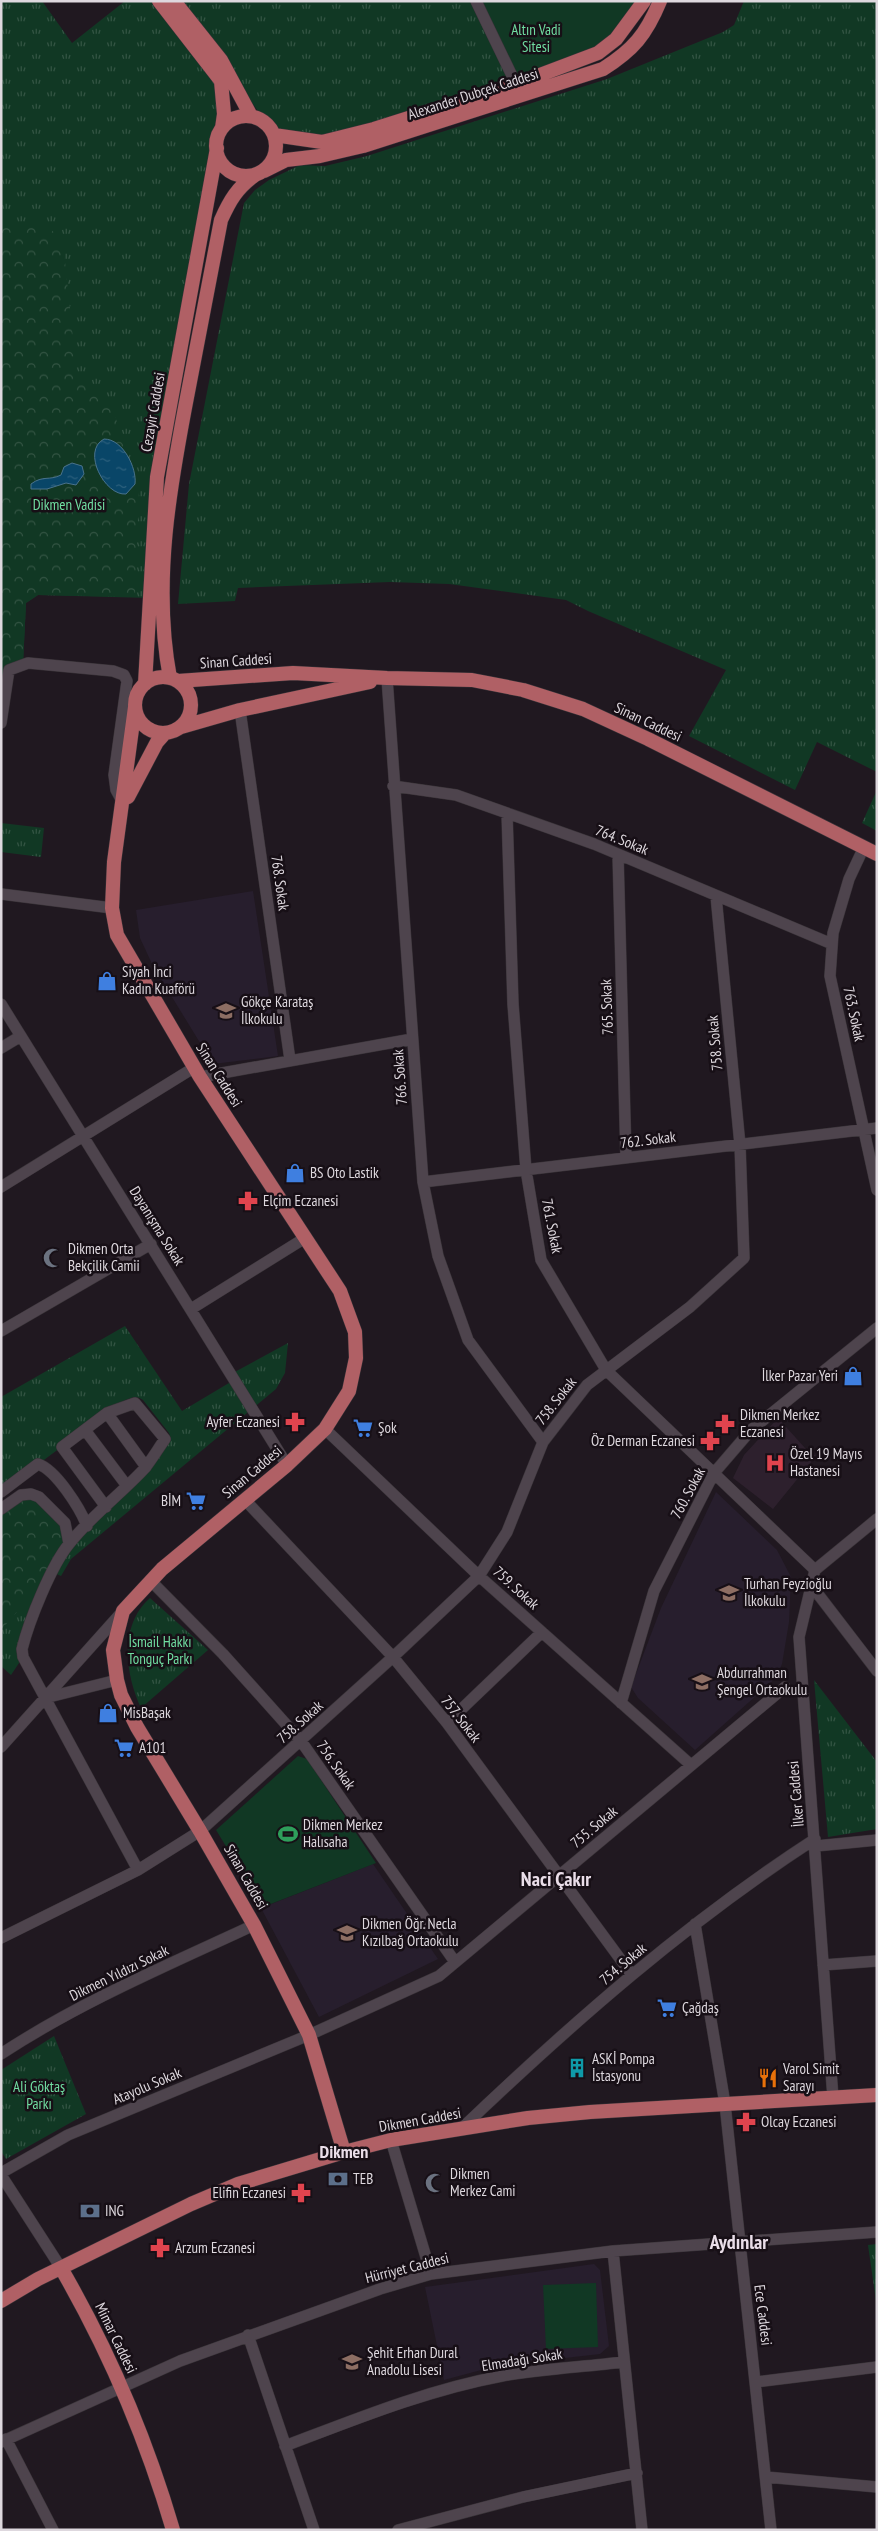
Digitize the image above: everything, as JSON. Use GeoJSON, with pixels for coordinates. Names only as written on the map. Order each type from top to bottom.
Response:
{"type":"FeatureCollection","features":[{"type":"Feature","properties":{"kind":"main road"},"geometry":{"type":"LineString","coordinates":[[174,1],[210,57],[252,116]]}},
{"type":"Feature","properties":{"kind":"main road","name":"Alexander Dubçek Caddesi"},"geometry":{"type":"LineString","coordinates":[[274,135],[322,142],[374,129],[516,84],[598,53],[616,39],[644,1]]}},
{"type":"Feature","properties":{"kind":"main road","name":"Alexander Dubçek Caddesi"},"geometry":{"type":"LineString","coordinates":[[259,173],[286,160],[320,156],[363,146],[603,70],[628,53],[645,32],[660,1]]}},
{"type":"Feature","properties":{"kind":"main road"},"geometry":{"type":"LineString","coordinates":[[159,2],[210,57],[221,81],[224,106],[222,128]]}},
{"type":"Feature","properties":{"kind":"main road"},"geometry":{"type":"LineString","coordinates":[[241,116],[252,116],[261,120],[274,135],[275,154],[259,173],[246,176],[228,170],[221,163],[216,148],[218,135],[222,128],[241,116]]}},
{"type":"Feature","properties":{"kind":"main road","name":"Cezayir Caddesi"},"geometry":{"type":"LineString","coordinates":[[174,680],[164,648],[155,592],[157,477],[216,148]]}},
{"type":"Feature","properties":{"kind":"main road","name":"Cezayir Caddesi"},"geometry":{"type":"LineString","coordinates":[[145,684],[155,592],[171,480],[221,220],[230,198],[241,185],[259,173]]}},
{"type":"Feature","properties":{"kind":"main road","name":"Sinan Caddesi"},"geometry":{"type":"LineString","coordinates":[[174,680],[293,673],[472,680],[524,690],[583,709],[648,739],[870,851]]}},
{"type":"Feature","properties":{"kind":"main road"},"geometry":{"type":"LineString","coordinates":[[161,677],[174,680],[189,695],[191,703],[190,712],[181,727],[165,733],[148,729],[137,716],[135,707],[139,690],[145,684],[161,677]]}},
{"type":"Feature","properties":{"kind":"main road","name":"Sinan Caddesi"},"geometry":{"type":"LineString","coordinates":[[181,727],[240,710],[387,678]]}},
{"type":"Feature","properties":{"kind":"main road","name":"Sinan Caddesi"},"geometry":{"type":"LineString","coordinates":[[135,707],[124,804],[114,862],[112,908],[117,935],[126,954],[198,1072],[340,1291],[355,1332],[356,1358],[353,1380],[337,1414],[325,1429],[287,1465],[150,1580],[123,1611],[113,1650],[117,1680],[121,1695],[137,1727],[254,1925],[310,2034],[344,2152]]}},
{"type":"Feature","properties":{"kind":"main road","name":"Sinan Caddesi"},"geometry":{"type":"LineString","coordinates":[[124,804],[157,742],[165,733]]}},
{"type":"Feature","properties":{"kind":"main road","name":"Dikmen Caddesi"},"geometry":{"type":"LineString","coordinates":[[1,2301],[61,2268],[191,2204],[238,2184],[391,2140],[462,2128],[590,2112],[877,2095]]}},
{"type":"Feature","properties":{"kind":"main road","name":"Mimar Caddesi"},"geometry":{"type":"LineString","coordinates":[[61,2268],[96,2330],[122,2387],[150,2459],[173,2530]]}},
{"type":"Feature","properties":{"kind":"street"},"geometry":{"type":"LineString","coordinates":[[476,1],[516,84]]}},
{"type":"Feature","properties":{"kind":"street"},"geometry":{"type":"LineString","coordinates":[[1,723],[9,670],[28,663],[113,671],[124,675],[127,681],[114,775],[116,790],[124,804]]}},
{"type":"Feature","properties":{"kind":"street","name":"766. Sokak"},"geometry":{"type":"LineString","coordinates":[[387,678],[393,786],[423,1182],[438,1256],[468,1340],[544,1442]]}},
{"type":"Feature","properties":{"kind":"street","name":"768. Sokak"},"geometry":{"type":"LineString","coordinates":[[240,710],[290,1060]]}},
{"type":"Feature","properties":{"kind":"street","name":"764. Sokak"},"geometry":{"type":"LineString","coordinates":[[393,786],[456,794],[618,854],[832,944]]}},
{"type":"Feature","properties":{"kind":"street","name":"761. Sokak"},"geometry":{"type":"LineString","coordinates":[[507,813],[513,1004],[526,1170],[541,1260],[606,1370],[815,1570]]}},
{"type":"Feature","properties":{"kind":"street","name":"763. Sokak"},"geometry":{"type":"LineString","coordinates":[[870,851],[849,879],[833,933],[830,976],[877,1190]]}},
{"type":"Feature","properties":{"kind":"street","name":"765. Sokak"},"geometry":{"type":"LineString","coordinates":[[618,854],[626,1158]]}},
{"type":"Feature","properties":{"kind":"street"},"geometry":{"type":"LineString","coordinates":[[1,894],[112,908]]}},
{"type":"Feature","properties":{"kind":"street","name":"758. Sokak"},"geometry":{"type":"LineString","coordinates":[[1,1938],[138,1870],[200,1831],[393,1657],[480,1576],[507,1532],[544,1442],[587,1385],[690,1307],[744,1258],[740,1144],[716,896]]}},
{"type":"Feature","properties":{"kind":"street","name":"Dayanışma Sokak"},"geometry":{"type":"LineString","coordinates":[[1,1004],[287,1465]]}},
{"type":"Feature","properties":{"kind":"street"},"geometry":{"type":"LineString","coordinates":[[1,1048],[21,1036]]}},
{"type":"Feature","properties":{"kind":"street"},"geometry":{"type":"LineString","coordinates":[[1,1187],[198,1072],[290,1060],[412,1039]]}},
{"type":"Feature","properties":{"kind":"street","name":"762. Sokak"},"geometry":{"type":"LineString","coordinates":[[423,1182],[877,1128]]}},
{"type":"Feature","properties":{"kind":"street"},"geometry":{"type":"LineString","coordinates":[[191,1309],[305,1238]]}},
{"type":"Feature","properties":{"kind":"street"},"geometry":{"type":"LineString","coordinates":[[1,1331],[151,1244]]}},
{"type":"Feature","properties":{"kind":"street","name":"760. Sokak"},"geometry":{"type":"LineString","coordinates":[[621,1703],[654,1591],[714,1473],[751,1430],[877,1328]]}},
{"type":"Feature","properties":{"kind":"street"},"geometry":{"type":"LineString","coordinates":[[106,1506],[62,1447],[107,1413],[135,1403],[165,1440],[146,1467],[69,1544],[52,1572],[22,1649],[23,1657],[138,1870]]}},
{"type":"Feature","properties":{"kind":"street"},"geometry":{"type":"LineString","coordinates":[[107,1413],[146,1467]]}},
{"type":"Feature","properties":{"kind":"street","name":"759. Sokak"},"geometry":{"type":"LineString","coordinates":[[325,1429],[480,1576],[691,1765]]}},
{"type":"Feature","properties":{"kind":"street"},"geometry":{"type":"LineString","coordinates":[[85,1430],[127,1486]]}},
{"type":"Feature","properties":{"kind":"street"},"geometry":{"type":"LineString","coordinates":[[1,1492],[38,1464],[48,1468],[83,1516],[87,1526]]}},
{"type":"Feature","properties":{"kind":"street"},"geometry":{"type":"LineString","coordinates":[[1,1509],[21,1495],[31,1494],[39,1497],[65,1523],[69,1544]]}},
{"type":"Feature","properties":{"kind":"street","name":"757. Sokak"},"geometry":{"type":"LineString","coordinates":[[245,1500],[393,1657],[447,1723],[632,1975]]}},
{"type":"Feature","properties":{"kind":"street"},"geometry":{"type":"LineString","coordinates":[[815,1570],[877,1519]]}},
{"type":"Feature","properties":{"kind":"street","name":"İlker Caddesi"},"geometry":{"type":"LineString","coordinates":[[815,1570],[799,1637],[834,2098]]}},
{"type":"Feature","properties":{"kind":"street","name":"756. Sokak"},"geometry":{"type":"LineString","coordinates":[[150,1580],[223,1654],[301,1741],[455,1962]]}},
{"type":"Feature","properties":{"kind":"street"},"geometry":{"type":"LineString","coordinates":[[811,1585],[877,1672]]}},
{"type":"Feature","properties":{"kind":"street"},"geometry":{"type":"LineString","coordinates":[[1,1747],[123,1611]]}},
{"type":"Feature","properties":{"kind":"street"},"geometry":{"type":"LineString","coordinates":[[447,1723],[542,1632]]}},
{"type":"Feature","properties":{"kind":"street"},"geometry":{"type":"LineString","coordinates":[[45,1698],[117,1680]]}},
{"type":"Feature","properties":{"kind":"street","name":"755. Sokak"},"geometry":{"type":"LineString","coordinates":[[310,2034],[439,1976],[785,1687]]}},
{"type":"Feature","properties":{"kind":"street"},"geometry":{"type":"LineString","coordinates":[[816,1843],[877,1840]]}},
{"type":"Feature","properties":{"kind":"street","name":"754. Sokak"},"geometry":{"type":"LineString","coordinates":[[462,2128],[531,2062],[632,1975],[695,1924],[765,1871],[816,1843]]}},
{"type":"Feature","properties":{"kind":"street","name":"Ece Caddesi"},"geometry":{"type":"LineString","coordinates":[[695,1924],[725,2104],[738,2243],[756,2382],[770,2530]]}},
{"type":"Feature","properties":{"kind":"street","name":"Dikmen Yıldızı Sokak"},"geometry":{"type":"LineString","coordinates":[[1,2054],[34,2032],[90,2002],[254,1925]]}},
{"type":"Feature","properties":{"kind":"street"},"geometry":{"type":"LineString","coordinates":[[823,1965],[877,1961]]}},
{"type":"Feature","properties":{"kind":"street","name":"Atayolu Sokak"},"geometry":{"type":"LineString","coordinates":[[1,2174],[68,2135],[310,2034]]}},
{"type":"Feature","properties":{"kind":"street"},"geometry":{"type":"LineString","coordinates":[[391,2140],[431,2274]]}},
{"type":"Feature","properties":{"kind":"street","name":"Mimar Caddesi"},"geometry":{"type":"LineString","coordinates":[[1,2174],[61,2268]]}},
{"type":"Feature","properties":{"kind":"street","name":"Hürriyet Caddesi"},"geometry":{"type":"LineString","coordinates":[[3,2440],[180,2361],[380,2289],[431,2274],[613,2251],[877,2232]]}},
{"type":"Feature","properties":{"kind":"street"},"geometry":{"type":"LineString","coordinates":[[613,2251],[623,2362],[638,2472],[642,2530]]}},
{"type":"Feature","properties":{"kind":"street"},"geometry":{"type":"LineString","coordinates":[[248,2335],[314,2530]]}},
{"type":"Feature","properties":{"kind":"street","name":"Elmadağı Sokak"},"geometry":{"type":"LineString","coordinates":[[285,2446],[386,2408],[485,2380],[518,2374],[623,2362]]}},
{"type":"Feature","properties":{"kind":"street"},"geometry":{"type":"LineString","coordinates":[[756,2382],[877,2367]]}},
{"type":"Feature","properties":{"kind":"street"},"geometry":{"type":"LineString","coordinates":[[3,2440],[53,2530]]}},
{"type":"Feature","properties":{"kind":"street"},"geometry":{"type":"LineString","coordinates":[[398,2530],[523,2497],[638,2472]]}},
{"type":"Feature","properties":{"kind":"street"},"geometry":{"type":"LineString","coordinates":[[766,2477],[877,2487]]}},
{"type":"Feature","properties":{"kind":"shaded area","name":"Gökçe Karataş İlkokulu"},"geometry":{"type":"Polygon","coordinates":[[[253,891],[278,1056],[213,1064],[153,966],[140,938],[136,910],[253,891]]]}},
{"type":"Feature","properties":{"kind":"shaded area","name":"Özel 19 Mayıs Hastanesi"},"geometry":{"type":"Polygon","coordinates":[[[778,1418],[805,1448],[816,1456],[773,1509],[733,1478],[744,1455],[778,1418]]]}},
{"type":"Feature","properties":{"kind":"shaded area"},"geometry":{"type":"Polygon","coordinates":[[[716,1492],[777,1550],[791,1577],[789,1622],[782,1664],[776,1678],[695,1750],[638,1698],[631,1687],[661,1608],[716,1492]]]}},
{"type":"Feature","properties":{"kind":"shaded area","name":"Dikmen Öğr. Necla Kızılbağ Ortaokulu"},"geometry":{"type":"Polygon","coordinates":[[[373,1864],[438,1959],[319,2017],[261,1908],[373,1864]]]}},
{"type":"Feature","properties":{"kind":"shaded area"},"geometry":{"type":"Polygon","coordinates":[[[594,2264],[600,2270],[609,2346],[600,2354],[496,2366],[444,2380],[425,2287],[594,2264]]]}},
{"type":"Feature","properties":{"kind":"green space"},"geometry":{"type":"Polygon","coordinates":[[[1,1],[42,1],[72,43],[125,1],[159,1],[221,81],[222,128],[216,145],[157,477],[150,598],[38,595],[26,603],[23,664],[17,666],[1,698],[1,1]]]}},
{"type":"Feature","properties":{"kind":"green space"},"geometry":{"type":"Polygon","coordinates":[[[174,1],[476,1],[516,84],[374,129],[296,139],[269,126],[221,60],[174,1]]]}},
{"type":"Feature","properties":{"kind":"green space","name":"Altın Vadi Sitesi"},"geometry":{"type":"Polygon","coordinates":[[[476,1],[644,1],[616,39],[516,84],[476,1]]]}},
{"type":"Feature","properties":{"kind":"green space"},"geometry":{"type":"Polygon","coordinates":[[[744,1],[877,1],[877,772],[817,742],[795,790],[689,736],[726,670],[566,600],[449,584],[390,582],[238,588],[235,601],[178,604],[189,484],[244,203],[255,190],[269,180],[300,165],[325,166],[367,156],[607,79],[723,32],[734,25],[744,1]]]}},
{"type":"Feature","properties":{"kind":"green space","name":"Dikmen Vadisi"},"geometry":{"type":"Polygon","coordinates":[[[1,221],[18,228],[42,225],[50,229],[57,237],[64,252],[76,367],[80,378],[86,386],[105,395],[107,401],[111,403],[139,490],[135,597],[38,595],[26,603],[23,664],[17,666],[1,698],[1,221]]]}},
{"type":"Feature","properties":{"kind":"green space"},"geometry":{"type":"Polygon","coordinates":[[[877,790],[877,831],[862,823],[877,790]]]}},
{"type":"Feature","properties":{"kind":"green space"},"geometry":{"type":"Polygon","coordinates":[[[1,823],[44,828],[41,857],[1,852],[1,823]]]}},
{"type":"Feature","properties":{"kind":"green space"},"geometry":{"type":"Polygon","coordinates":[[[125,1326],[182,1411],[234,1380],[231,1374],[288,1343],[285,1373],[276,1389],[71,1559],[61,1576],[52,1572],[23,1657],[11,1675],[1,1666],[1,1509],[69,1543],[171,1439],[169,1433],[143,1400],[136,1397],[131,1398],[123,1401],[1,1492],[1,1397],[125,1326]]]}},
{"type":"Feature","properties":{"kind":"green space"},"geometry":{"type":"Polygon","coordinates":[[[31,1494],[68,1532],[52,1572],[1,1630],[1,1509],[31,1494]]]}},
{"type":"Feature","properties":{"kind":"green space","name":"İsmail Hakkı Tonguç Parkı"},"geometry":{"type":"Polygon","coordinates":[[[150,1598],[208,1650],[141,1708],[131,1680],[128,1650],[129,1636],[133,1622],[140,1609],[150,1598]]]}},
{"type":"Feature","properties":{"kind":"green space"},"geometry":{"type":"Polygon","coordinates":[[[814,1680],[877,1762],[877,1829],[828,1837],[814,1680]]]}},
{"type":"Feature","properties":{"kind":"green space","name":"Dikmen Merkez Halısaha"},"geometry":{"type":"Polygon","coordinates":[[[298,1756],[307,1759],[376,1863],[263,1907],[216,1830],[298,1756]]]}},
{"type":"Feature","properties":{"kind":"green space","name":"Ali Göktaş Parkı"},"geometry":{"type":"Polygon","coordinates":[[[54,2036],[86,2114],[6,2159],[1,2151],[1,2070],[54,2036]]]}},
{"type":"Feature","properties":{"kind":"green space"},"geometry":{"type":"Polygon","coordinates":[[[877,2244],[877,2308],[868,2245],[877,2244]]]}},
{"type":"Feature","properties":{"kind":"green space"},"geometry":{"type":"Polygon","coordinates":[[[596,2283],[598,2347],[546,2349],[543,2285],[596,2283]]]}},
{"type":"Feature","properties":{"kind":"water"},"geometry":{"type":"Polygon","coordinates":[[[104,439],[111,440],[123,449],[134,470],[135,484],[126,494],[118,493],[110,488],[104,481],[95,462],[97,445],[104,439]]]}},
{"type":"Feature","properties":{"kind":"water"},"geometry":{"type":"Polygon","coordinates":[[[72,463],[82,466],[84,474],[76,485],[66,483],[47,489],[31,489],[31,484],[35,481],[61,475],[64,467],[72,463]]]}},
{"type":"Feature","properties":{"kind":"place","name":"Siyah İnci Kadın Kuaförü"},"geometry":{"type":"Point","coordinates":[107,981]}},
{"type":"Feature","properties":{"kind":"place","name":"Gökçe Karataş İlkokulu"},"geometry":{"type":"Point","coordinates":[226,1011]}},
{"type":"Feature","properties":{"kind":"place","name":"BS Oto Lastik"},"geometry":{"type":"Point","coordinates":[295,1173]}},
{"type":"Feature","properties":{"kind":"place","name":"Elçim Eczanesi"},"geometry":{"type":"Point","coordinates":[248,1201]}},
{"type":"Feature","properties":{"kind":"place","name":"Dikmen Orta Bekçilik Camii"},"geometry":{"type":"Point","coordinates":[53,1258]}},
{"type":"Feature","properties":{"kind":"place","name":"İlker Pazar Yeri"},"geometry":{"type":"Point","coordinates":[853,1376]}},
{"type":"Feature","properties":{"kind":"place","name":"Ayfer Eczanesi"},"geometry":{"type":"Point","coordinates":[295,1422]}},
{"type":"Feature","properties":{"kind":"place","name":"Dikmen Merkez Eczanesi"},"geometry":{"type":"Point","coordinates":[725,1424]}},
{"type":"Feature","properties":{"kind":"place","name":"Şok"},"geometry":{"type":"Point","coordinates":[363,1428]}},
{"type":"Feature","properties":{"kind":"place","name":"Öz Derman Eczanesi"},"geometry":{"type":"Point","coordinates":[710,1441]}},
{"type":"Feature","properties":{"kind":"place","name":"Özel 19 Mayıs Hastanesi"},"geometry":{"type":"Point","coordinates":[775,1463]}},
{"type":"Feature","properties":{"kind":"place","name":"BİM"},"geometry":{"type":"Point","coordinates":[196,1501]}},
{"type":"Feature","properties":{"kind":"place","name":"Turhan Feyzioğlu İlkokulu"},"geometry":{"type":"Point","coordinates":[729,1593]}},
{"type":"Feature","properties":{"kind":"place","name":"Abdurrahman Şengel Ortaokulu"},"geometry":{"type":"Point","coordinates":[702,1682]}},
{"type":"Feature","properties":{"kind":"place","name":"MisBaşak"},"geometry":{"type":"Point","coordinates":[108,1713]}},
{"type":"Feature","properties":{"kind":"place","name":"A101"},"geometry":{"type":"Point","coordinates":[124,1748]}},
{"type":"Feature","properties":{"kind":"place","name":"Dikmen Merkez Halısaha"},"geometry":{"type":"Point","coordinates":[288,1834]}},
{"type":"Feature","properties":{"kind":"place","name":"Dikmen Öğr. Necla Kızılbağ Ortaokulu"},"geometry":{"type":"Point","coordinates":[347,1933]}},
{"type":"Feature","properties":{"kind":"place","name":"Çağdaş"},"geometry":{"type":"Point","coordinates":[667,2008]}},
{"type":"Feature","properties":{"kind":"place","name":"ASKİ Pompa İstasyonu"},"geometry":{"type":"Point","coordinates":[577,2068]}},
{"type":"Feature","properties":{"kind":"place","name":"Varol Simit Sarayı"},"geometry":{"type":"Point","coordinates":[768,2078]}},
{"type":"Feature","properties":{"kind":"place","name":"Olcay Eczanesi"},"geometry":{"type":"Point","coordinates":[746,2122]}},
{"type":"Feature","properties":{"kind":"place","name":"TEB"},"geometry":{"type":"Point","coordinates":[338,2179]}},
{"type":"Feature","properties":{"kind":"place","name":"Dikmen Merkez Cami"},"geometry":{"type":"Point","coordinates":[435,2183]}},
{"type":"Feature","properties":{"kind":"place","name":"Elifin Eczanesi"},"geometry":{"type":"Point","coordinates":[301,2193]}},
{"type":"Feature","properties":{"kind":"place","name":"ING"},"geometry":{"type":"Point","coordinates":[90,2211]}},
{"type":"Feature","properties":{"kind":"place","name":"Arzum Eczanesi"},"geometry":{"type":"Point","coordinates":[160,2248]}},
{"type":"Feature","properties":{"kind":"place","name":"Şehit Erhan Dural Anadolu Lisesi"},"geometry":{"type":"Point","coordinates":[352,2362]}},
{"type":"Feature","properties":{"kind":"district","name":"Naci Çakır"},"geometry":{"type":"Point","coordinates":[556,1879]}},
{"type":"Feature","properties":{"kind":"district","name":"Dikmen"},"geometry":{"type":"Point","coordinates":[344,2152]}},
{"type":"Feature","properties":{"kind":"district","name":"Aydınlar"},"geometry":{"type":"Point","coordinates":[739,2242]}}]}
